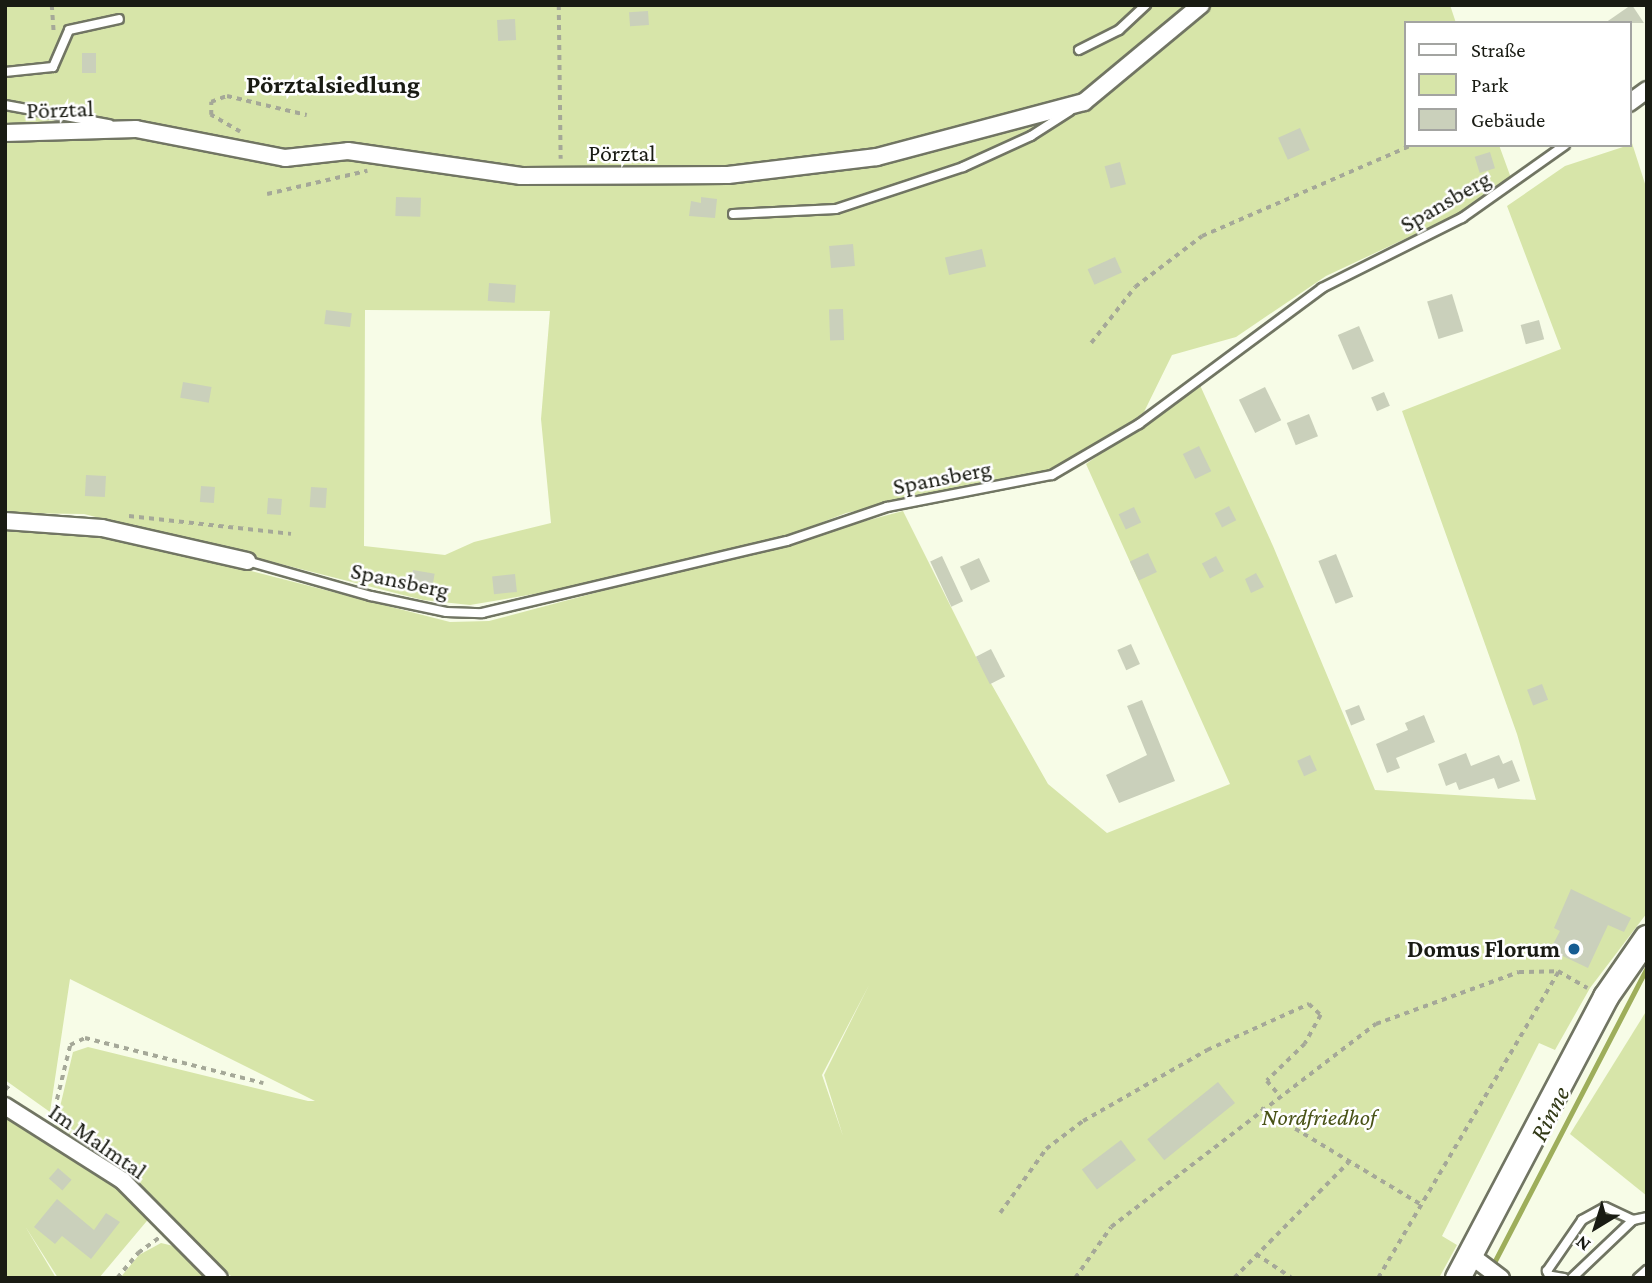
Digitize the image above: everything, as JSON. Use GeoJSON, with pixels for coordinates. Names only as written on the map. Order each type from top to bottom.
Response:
{"type":"FeatureCollection","features":[{"type":"Feature","properties":{"kind":"main road"},"geometry":{"type":"LineString","coordinates":[[1458,1278],[1488,1267],[1606,997],[1647,938]]}},
{"type":"Feature","properties":{"kind":"street","name":"Pörztal"},"geometry":{"type":"LineString","coordinates":[[5,133],[135,129],[285,158],[348,152],[521,176],[728,175],[877,157],[1084,102],[1201,5]]}},
{"type":"Feature","properties":{"kind":"street"},"geometry":{"type":"LineString","coordinates":[[1631,102],[1647,90]]}},
{"type":"Feature","properties":{"kind":"street"},"geometry":{"type":"LineString","coordinates":[[5,521],[102,528],[247,561]]}},
{"type":"Feature","properties":{"kind":"street","name":"Im Malmtal"},"geometry":{"type":"LineString","coordinates":[[5,1106],[123,1181],[219,1278]]}},
{"type":"Feature","properties":{"kind":"lane"},"geometry":{"type":"LineString","coordinates":[[1079,50],[1119,30],[1146,5]]}},
{"type":"Feature","properties":{"kind":"lane"},"geometry":{"type":"LineString","coordinates":[[5,72],[53,67],[69,30],[118,19]]}},
{"type":"Feature","properties":{"kind":"lane"},"geometry":{"type":"LineString","coordinates":[[733,214],[836,209],[963,167],[1031,136],[1084,102]]}},
{"type":"Feature","properties":{"kind":"lane"},"geometry":{"type":"LineString","coordinates":[[5,105],[135,129]]}},
{"type":"Feature","properties":{"kind":"lane","name":"Spansberg"},"geometry":{"type":"LineString","coordinates":[[247,561],[371,596],[446,612],[482,613],[787,541],[887,507],[1052,475],[1139,424],[1322,288],[1462,218],[1562,147]]}},
{"type":"Feature","properties":{"kind":"lane"},"geometry":{"type":"LineString","coordinates":[[1563,1278],[1551,1277],[1546,1271],[1582,1220],[1605,1207],[1633,1220]]}},
{"type":"Feature","properties":{"kind":"lane"},"geometry":{"type":"LineString","coordinates":[[1572,1278],[1633,1220],[1647,1217]]}},
{"type":"Feature","properties":{"kind":"lane"},"geometry":{"type":"LineString","coordinates":[[1637,1278],[1647,1270]]}},
{"type":"Feature","properties":{"kind":"path"},"geometry":{"type":"LineString","coordinates":[[559,5],[561,176]]}},
{"type":"Feature","properties":{"kind":"path"},"geometry":{"type":"LineString","coordinates":[[243,134],[211,115],[211,102],[227,96],[307,115]]}},
{"type":"Feature","properties":{"kind":"path"},"geometry":{"type":"LineString","coordinates":[[1091,343],[1135,287],[1202,236],[1407,147]]}},
{"type":"Feature","properties":{"kind":"path"},"geometry":{"type":"LineString","coordinates":[[267,194],[373,170]]}},
{"type":"Feature","properties":{"kind":"path"},"geometry":{"type":"LineString","coordinates":[[102,528],[128,516],[291,534]]}},
{"type":"Feature","properties":{"kind":"path"},"geometry":{"type":"LineString","coordinates":[[1378,1278],[1558,971]]}},
{"type":"Feature","properties":{"kind":"path"},"geometry":{"type":"LineString","coordinates":[[1075,1278],[1111,1227],[1261,1108],[1376,1024],[1519,972],[1558,971],[1606,997]]}},
{"type":"Feature","properties":{"kind":"path"},"geometry":{"type":"LineString","coordinates":[[1000,1213],[1046,1149],[1083,1121],[1208,1050],[1309,1004],[1321,1015],[1305,1044],[1267,1081],[1279,1095]]}},
{"type":"Feature","properties":{"kind":"path"},"geometry":{"type":"LineString","coordinates":[[58,1140],[51,1124],[70,1045],[85,1038],[263,1083]]}},
{"type":"Feature","properties":{"kind":"path"},"geometry":{"type":"LineString","coordinates":[[1261,1108],[1348,1163],[1420,1204]]}},
{"type":"Feature","properties":{"kind":"path"},"geometry":{"type":"LineString","coordinates":[[1234,1278],[1348,1163]]}},
{"type":"Feature","properties":{"kind":"path"},"geometry":{"type":"LineString","coordinates":[[117,1278],[138,1253],[172,1229]]}},
{"type":"Feature","properties":{"kind":"path"},"geometry":{"type":"LineString","coordinates":[[1255,1254],[1292,1278]]}},
{"type":"Feature","properties":{"kind":"green space"},"geometry":{"type":"Polygon","coordinates":[[[5,5],[1450,5],[1455,21],[1404,21],[1404,147],[1500,147],[1511,178],[1460,213],[1326,276],[1236,337],[1172,355],[1144,412],[1096,449],[1052,470],[846,513],[792,534],[598,583],[470,605],[423,600],[84,514],[5,513],[5,5]],[[365,310],[364,546],[445,555],[474,542],[551,523],[541,419],[550,311],[365,310]]]}},
{"type":"Feature","properties":{"kind":"green space","name":"Nordfriedhof"},"geometry":{"type":"Polygon","coordinates":[[[1631,140],[1647,190],[1647,913],[1590,988],[1555,1050],[1539,1043],[1442,1236],[1457,1245],[1439,1278],[233,1278],[127,1177],[55,1128],[73,1052],[88,1047],[315,1101],[70,979],[50,1112],[5,1080],[5,529],[103,533],[450,622],[489,621],[903,511],[976,657],[1048,784],[1107,833],[1230,784],[1086,464],[1199,383],[1273,546],[1375,790],[1536,800],[1517,734],[1402,411],[1561,349],[1507,206],[1565,166],[1623,147],[1631,147],[1631,140]],[[869,985],[822,1075],[843,1136],[824,1075],[869,985]]]}},
{"type":"Feature","properties":{"kind":"green space"},"geometry":{"type":"Polygon","coordinates":[[[1647,1010],[1647,1196],[1570,1134],[1647,1010]]]}},
{"type":"Feature","properties":{"kind":"green space"},"geometry":{"type":"Polygon","coordinates":[[[5,1112],[119,1187],[151,1216],[99,1278],[58,1278],[25,1226],[56,1278],[5,1278],[5,1112]]]}},
{"type":"Feature","properties":{"kind":"green space"},"geometry":{"type":"Polygon","coordinates":[[[161,1243],[186,1249],[214,1278],[120,1278],[139,1255],[161,1243]]]}},
{"type":"Feature","properties":{"kind":"building"},"geometry":{"type":"Polygon","coordinates":[[[1631,5],[1644,23],[1608,21],[1631,5]]]}},
{"type":"Feature","properties":{"kind":"building"},"geometry":{"type":"Polygon","coordinates":[[[648,11],[649,25],[630,26],[629,12],[648,11]]]}},
{"type":"Feature","properties":{"kind":"building"},"geometry":{"type":"Polygon","coordinates":[[[515,19],[516,40],[498,41],[497,20],[515,19]]]}},
{"type":"Feature","properties":{"kind":"building"},"geometry":{"type":"Polygon","coordinates":[[[82,53],[96,53],[96,73],[82,73],[82,53]]]}},
{"type":"Feature","properties":{"kind":"building"},"geometry":{"type":"Polygon","coordinates":[[[1300,128],[1310,150],[1288,160],[1278,138],[1300,128]]]}},
{"type":"Feature","properties":{"kind":"building"},"geometry":{"type":"Polygon","coordinates":[[[1490,152],[1495,168],[1480,173],[1475,157],[1490,152]]]}},
{"type":"Feature","properties":{"kind":"building"},"geometry":{"type":"Polygon","coordinates":[[[1120,162],[1126,184],[1110,188],[1105,166],[1120,162]]]}},
{"type":"Feature","properties":{"kind":"building"},"geometry":{"type":"Polygon","coordinates":[[[396,197],[421,198],[420,217],[395,216],[396,197]]]}},
{"type":"Feature","properties":{"kind":"building"},"geometry":{"type":"Polygon","coordinates":[[[701,197],[717,199],[715,218],[689,216],[691,201],[701,203],[701,197]]]}},
{"type":"Feature","properties":{"kind":"building"},"geometry":{"type":"Polygon","coordinates":[[[853,244],[855,266],[831,268],[829,246],[853,244]]]}},
{"type":"Feature","properties":{"kind":"building"},"geometry":{"type":"Polygon","coordinates":[[[982,249],[986,267],[949,275],[945,258],[982,249]]]}},
{"type":"Feature","properties":{"kind":"building"},"geometry":{"type":"Polygon","coordinates":[[[1115,257],[1122,273],[1095,285],[1088,269],[1115,257]]]}},
{"type":"Feature","properties":{"kind":"building"},"geometry":{"type":"Polygon","coordinates":[[[489,283],[516,285],[515,303],[488,301],[489,283]]]}},
{"type":"Feature","properties":{"kind":"building"},"geometry":{"type":"Polygon","coordinates":[[[1452,294],[1463,331],[1439,339],[1427,302],[1452,294]]]}},
{"type":"Feature","properties":{"kind":"building"},"geometry":{"type":"Polygon","coordinates":[[[829,309],[843,309],[844,340],[830,340],[829,309]]]}},
{"type":"Feature","properties":{"kind":"building"},"geometry":{"type":"Polygon","coordinates":[[[326,310],[352,313],[350,327],[324,324],[326,310]]]}},
{"type":"Feature","properties":{"kind":"building"},"geometry":{"type":"Polygon","coordinates":[[[1539,320],[1544,339],[1526,344],[1521,325],[1539,320]]]}},
{"type":"Feature","properties":{"kind":"building"},"geometry":{"type":"Polygon","coordinates":[[[1359,326],[1374,361],[1353,370],[1338,335],[1359,326]]]}},
{"type":"Feature","properties":{"kind":"building"},"geometry":{"type":"Polygon","coordinates":[[[183,382],[212,387],[209,403],[180,398],[183,382]]]}},
{"type":"Feature","properties":{"kind":"building"},"geometry":{"type":"Polygon","coordinates":[[[1265,387],[1281,420],[1255,433],[1239,400],[1265,387]]]}},
{"type":"Feature","properties":{"kind":"building"},"geometry":{"type":"Polygon","coordinates":[[[1384,392],[1390,406],[1377,411],[1371,397],[1384,392]]]}},
{"type":"Feature","properties":{"kind":"building"},"geometry":{"type":"Polygon","coordinates":[[[1309,414],[1318,436],[1296,445],[1287,423],[1309,414]]]}},
{"type":"Feature","properties":{"kind":"building"},"geometry":{"type":"Polygon","coordinates":[[[1199,446],[1211,471],[1195,479],[1183,454],[1199,446]]]}},
{"type":"Feature","properties":{"kind":"building"},"geometry":{"type":"Polygon","coordinates":[[[86,475],[106,476],[105,497],[85,496],[86,475]]]}},
{"type":"Feature","properties":{"kind":"building"},"geometry":{"type":"Polygon","coordinates":[[[201,486],[215,487],[214,503],[200,502],[201,486]]]}},
{"type":"Feature","properties":{"kind":"building"},"geometry":{"type":"Polygon","coordinates":[[[311,487],[327,488],[326,508],[310,507],[311,487]]]}},
{"type":"Feature","properties":{"kind":"building"},"geometry":{"type":"Polygon","coordinates":[[[268,498],[282,499],[281,515],[267,514],[268,498]]]}},
{"type":"Feature","properties":{"kind":"building"},"geometry":{"type":"Polygon","coordinates":[[[1229,506],[1236,520],[1222,528],[1215,513],[1229,506]]]}},
{"type":"Feature","properties":{"kind":"building"},"geometry":{"type":"Polygon","coordinates":[[[1134,507],[1141,522],[1126,530],[1119,514],[1134,507]]]}},
{"type":"Feature","properties":{"kind":"building"},"geometry":{"type":"Polygon","coordinates":[[[1148,553],[1157,572],[1139,580],[1130,561],[1148,553]]]}},
{"type":"Feature","properties":{"kind":"building"},"geometry":{"type":"Polygon","coordinates":[[[1336,554],[1353,597],[1336,604],[1318,561],[1336,554]]]}},
{"type":"Feature","properties":{"kind":"building"},"geometry":{"type":"Polygon","coordinates":[[[942,556],[963,601],[951,607],[930,561],[942,556]]]}},
{"type":"Feature","properties":{"kind":"building"},"geometry":{"type":"Polygon","coordinates":[[[1216,556],[1224,571],[1210,579],[1202,564],[1216,556]]]}},
{"type":"Feature","properties":{"kind":"building"},"geometry":{"type":"Polygon","coordinates":[[[979,558],[990,582],[971,590],[960,567],[979,558]]]}},
{"type":"Feature","properties":{"kind":"building"},"geometry":{"type":"Polygon","coordinates":[[[413,570],[435,574],[431,594],[410,590],[413,570]]]}},
{"type":"Feature","properties":{"kind":"building"},"geometry":{"type":"Polygon","coordinates":[[[1256,573],[1264,587],[1251,593],[1245,579],[1256,573]]]}},
{"type":"Feature","properties":{"kind":"building"},"geometry":{"type":"Polygon","coordinates":[[[515,574],[517,592],[494,594],[492,576],[515,574]]]}},
{"type":"Feature","properties":{"kind":"building"},"geometry":{"type":"Polygon","coordinates":[[[1131,644],[1140,664],[1126,670],[1117,650],[1131,644]]]}},
{"type":"Feature","properties":{"kind":"building"},"geometry":{"type":"Polygon","coordinates":[[[991,649],[1005,677],[990,684],[976,657],[991,649]]]}},
{"type":"Feature","properties":{"kind":"building"},"geometry":{"type":"Polygon","coordinates":[[[1542,684],[1548,700],[1533,706],[1527,690],[1542,684]]]}},
{"type":"Feature","properties":{"kind":"building"},"geometry":{"type":"Polygon","coordinates":[[[1142,700],[1175,781],[1119,803],[1106,775],[1147,755],[1127,706],[1142,700]]]}},
{"type":"Feature","properties":{"kind":"building"},"geometry":{"type":"Polygon","coordinates":[[[1359,705],[1365,720],[1351,725],[1345,711],[1359,705]]]}},
{"type":"Feature","properties":{"kind":"building"},"geometry":{"type":"Polygon","coordinates":[[[1424,715],[1435,742],[1396,758],[1400,768],[1387,773],[1376,744],[1408,730],[1405,723],[1424,715]]]}},
{"type":"Feature","properties":{"kind":"building"},"geometry":{"type":"Polygon","coordinates":[[[1466,753],[1471,766],[1499,755],[1503,764],[1512,760],[1520,781],[1498,789],[1494,778],[1459,790],[1456,782],[1446,786],[1438,764],[1466,753]]]}},
{"type":"Feature","properties":{"kind":"building"},"geometry":{"type":"Polygon","coordinates":[[[1310,755],[1317,771],[1304,776],[1297,761],[1310,755]]]}},
{"type":"Feature","properties":{"kind":"building"},"geometry":{"type":"Polygon","coordinates":[[[1571,889],[1631,918],[1624,932],[1608,925],[1588,968],[1550,950],[1560,931],[1554,928],[1571,889]]]}},
{"type":"Feature","properties":{"kind":"building"},"geometry":{"type":"Polygon","coordinates":[[[1218,1082],[1235,1103],[1164,1160],[1147,1139],[1218,1082]]]}},
{"type":"Feature","properties":{"kind":"building"},"geometry":{"type":"Polygon","coordinates":[[[1121,1140],[1136,1160],[1097,1189],[1082,1169],[1121,1140]]]}},
{"type":"Feature","properties":{"kind":"building"},"geometry":{"type":"Polygon","coordinates":[[[58,1168],[72,1180],[62,1190],[49,1179],[58,1168]]]}},
{"type":"Feature","properties":{"kind":"building"},"geometry":{"type":"Polygon","coordinates":[[[57,1199],[94,1230],[106,1213],[120,1222],[91,1259],[62,1236],[55,1244],[34,1227],[57,1199]]]}},
{"type":"Feature","properties":{"kind":"waterway","name":"Rinne"},"geometry":{"type":"LineString","coordinates":[[1486,1278],[1647,968]]}},
{"type":"Feature","properties":{"kind":"place","name":"Domus Florum"},"geometry":{"type":"Point","coordinates":[1574,949]}},
{"type":"Feature","properties":{"kind":"district","name":"Pörztalsiedlung"},"geometry":{"type":"Point","coordinates":[333,85]}}]}
